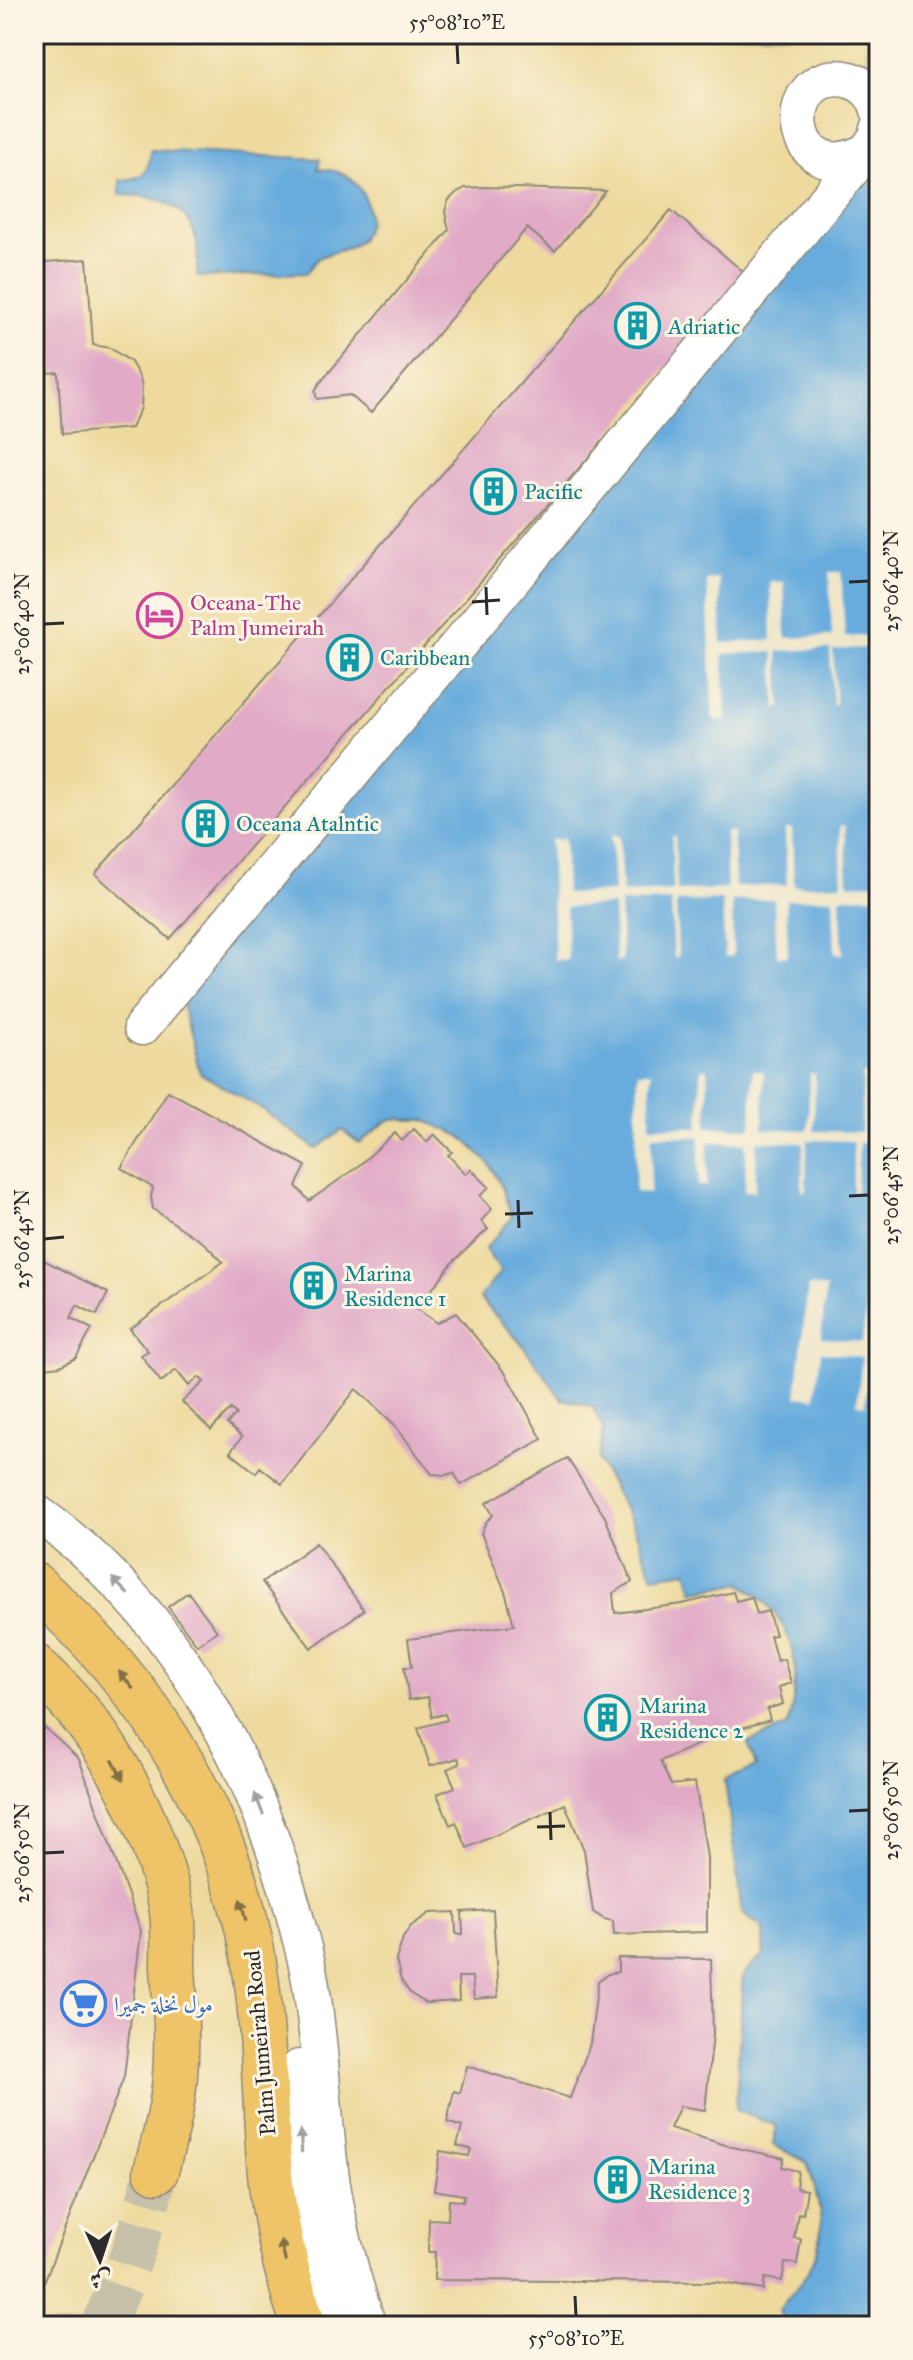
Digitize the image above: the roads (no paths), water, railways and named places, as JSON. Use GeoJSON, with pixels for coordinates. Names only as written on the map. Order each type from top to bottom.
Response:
{"type":"FeatureCollection","features":[{"type":"Feature","properties":{"kind":"main road","name":"Palm Jumeirah Road"},"geometry":{"type":"LineString","coordinates":[[34,1585],[103,1652],[142,1701],[184,1766],[224,1851],[251,1941],[258,1987],[271,2185],[287,2269],[304,2326]]}},
{"type":"Feature","properties":{"kind":"main road"},"geometry":{"type":"LineString","coordinates":[[34,1666],[76,1710],[108,1754],[135,1801],[156,1851],[171,1903],[176,2030],[175,2078],[167,2126],[169,2174]]}},
{"type":"Feature","properties":{"kind":"street"},"geometry":{"type":"LineString","coordinates":[[873,140],[852,159],[834,161],[818,155],[805,144],[798,128],[799,110],[806,95],[819,84],[836,78],[853,80],[868,89],[879,110]]}},
{"type":"Feature","properties":{"kind":"street"},"geometry":{"type":"LineString","coordinates":[[142,1027],[873,140]]}},
{"type":"Feature","properties":{"kind":"street"},"geometry":{"type":"LineString","coordinates":[[34,1511],[65,1533],[98,1563],[185,1666],[231,1743],[250,1783],[282,1868],[303,1945],[314,2003],[338,2220],[368,2326]]}},
{"type":"Feature","properties":{"kind":"street"},"geometry":{"type":"LineString","coordinates":[[293,1911],[304,2180],[316,2253],[339,2326]]}},
{"type":"Feature","properties":{"kind":"water"},"geometry":{"type":"Polygon","coordinates":[[[879,133],[879,2326],[787,2326],[779,2310],[814,2261],[819,2247],[821,2219],[807,2162],[773,2145],[777,2126],[736,2110],[743,1975],[764,1954],[763,1928],[742,1913],[725,1780],[756,1767],[748,1742],[788,1726],[795,1676],[791,1645],[785,1630],[765,1602],[740,1583],[693,1591],[687,1571],[653,1576],[632,1522],[598,1460],[604,1429],[592,1406],[562,1399],[522,1344],[480,1298],[501,1271],[485,1249],[512,1218],[503,1189],[489,1163],[461,1136],[424,1120],[390,1119],[359,1143],[342,1130],[316,1149],[262,1109],[200,1073],[175,977],[879,133]]]}},
{"type":"Feature","properties":{"kind":"water"},"geometry":{"type":"Polygon","coordinates":[[[151,150],[320,159],[318,169],[343,174],[363,194],[368,213],[365,232],[351,247],[317,259],[307,273],[197,277],[197,244],[186,217],[156,199],[120,195],[120,180],[144,173],[151,150]]]}},
{"type":"Feature","properties":{"kind":"tunnel"},"geometry":{"type":"LineString","coordinates":[[102,2326],[134,2250],[156,2171]]}},
{"type":"Feature","properties":{"kind":"railway"},"geometry":{"type":"LineString","coordinates":[[34,2315],[49,2326]]}},
{"type":"Feature","properties":{"kind":"place","name":"Adriatic"},"geometry":{"type":"Point","coordinates":[637,326]}},
{"type":"Feature","properties":{"kind":"place","name":"Pacific"},"geometry":{"type":"Point","coordinates":[493,491]}},
{"type":"Feature","properties":{"kind":"place","name":"Oceana-The Palm Jumeirah"},"geometry":{"type":"Point","coordinates":[159,615]}},
{"type":"Feature","properties":{"kind":"place","name":"Caribbean"},"geometry":{"type":"Point","coordinates":[349,657]}},
{"type":"Feature","properties":{"kind":"place","name":"Oceana Atalntic"},"geometry":{"type":"Point","coordinates":[205,823]}},
{"type":"Feature","properties":{"kind":"place","name":"Marina Residence 1"},"geometry":{"type":"Point","coordinates":[313,1286]}},
{"type":"Feature","properties":{"kind":"place","name":"Marina Residence 2"},"geometry":{"type":"Point","coordinates":[608,1718]}},
{"type":"Feature","properties":{"kind":"place","name":"مول نخلة جميرا"},"geometry":{"type":"Point","coordinates":[83,2004]}},
{"type":"Feature","properties":{"kind":"place","name":"Marina Residence 3"},"geometry":{"type":"Point","coordinates":[617,2179]}}]}
